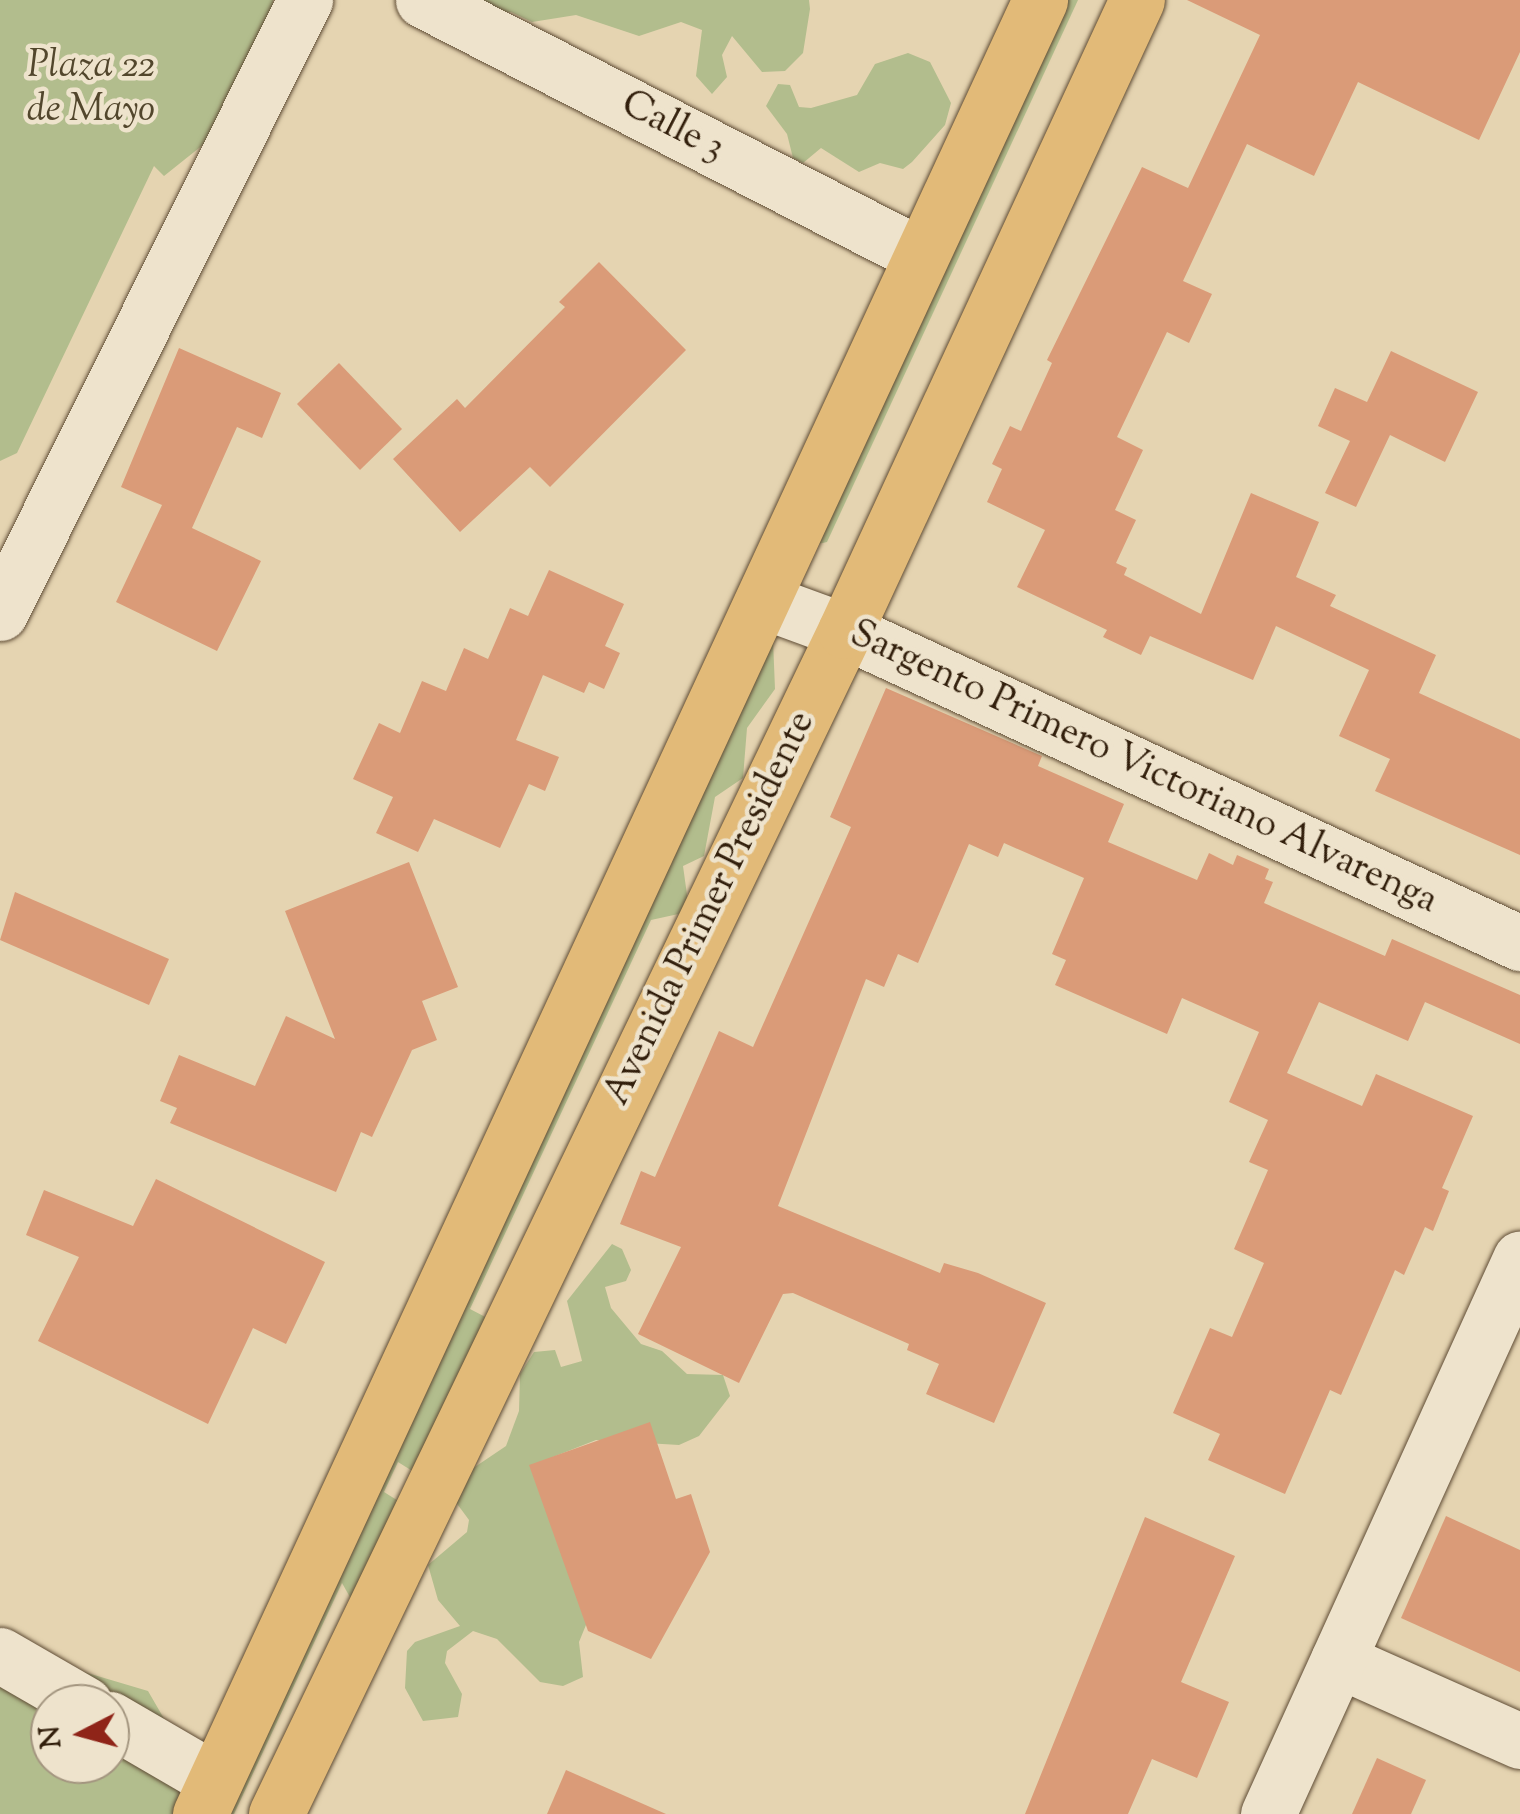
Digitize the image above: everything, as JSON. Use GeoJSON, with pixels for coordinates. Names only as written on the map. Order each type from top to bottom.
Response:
{"type":"FeatureCollection","features":[{"type":"Feature","properties":{"kind":"main road","name":"Avenida Primer Presidente"},"geometry":{"type":"LineString","coordinates":[[208,1797],[1040,0]]}},
{"type":"Feature","properties":{"kind":"main road","name":"Avenida Primer Presidente"},"geometry":{"type":"LineString","coordinates":[[276,1814],[845,631],[1135,1]]}},
{"type":"Feature","properties":{"kind":"street"},"geometry":{"type":"LineString","coordinates":[[0,613],[19,522],[305,0]]}},
{"type":"Feature","properties":{"kind":"street","name":"Calle 3"},"geometry":{"type":"LineString","coordinates":[[424,0],[920,255]]}},
{"type":"Feature","properties":{"kind":"street","name":"Sargento Primero Victoriano Alvarenga"},"geometry":{"type":"LineString","coordinates":[[763,601],[845,631],[1520,942]]}},
{"type":"Feature","properties":{"kind":"street"},"geometry":{"type":"LineString","coordinates":[[1268,1814],[1520,1259]]}},
{"type":"Feature","properties":{"kind":"street"},"geometry":{"type":"LineString","coordinates":[[0,1654],[51,1684]]}},
{"type":"Feature","properties":{"kind":"street"},"geometry":{"type":"LineString","coordinates":[[1338,1660],[1520,1741]]}},
{"type":"Feature","properties":{"kind":"street"},"geometry":{"type":"LineString","coordinates":[[130,1735],[208,1797]]}},
{"type":"Feature","properties":{"kind":"green space","name":"Plaza 22 de Mayo"},"geometry":{"type":"Polygon","coordinates":[[[0,0],[273,0],[269,92],[164,176],[154,166],[17,453],[0,461],[0,0]]]}},
{"type":"Feature","properties":{"kind":"green space"},"geometry":{"type":"Polygon","coordinates":[[[458,0],[809,0],[810,9],[803,53],[785,71],[762,72],[732,36],[722,55],[727,77],[712,94],[696,76],[702,30],[681,22],[639,36],[576,15],[532,22],[511,12],[487,14],[458,0]]]}},
{"type":"Feature","properties":{"kind":"green space"},"geometry":{"type":"Polygon","coordinates":[[[1055,0],[1078,0],[827,542],[818,544],[1055,0]]]}},
{"type":"Feature","properties":{"kind":"green space"},"geometry":{"type":"Polygon","coordinates":[[[908,53],[930,62],[951,103],[945,125],[912,162],[903,169],[880,163],[859,172],[821,148],[803,163],[793,158],[787,134],[766,106],[778,84],[790,85],[799,107],[811,108],[857,95],[875,64],[908,53]]]}},
{"type":"Feature","properties":{"kind":"green space"},"geometry":{"type":"Polygon","coordinates":[[[773,640],[775,689],[747,728],[743,778],[715,797],[704,856],[683,866],[688,902],[683,913],[651,920],[470,1309],[493,1321],[417,1474],[398,1462],[384,1492],[400,1502],[351,1599],[342,1583],[234,1814],[211,1814],[773,640]]]}},
{"type":"Feature","properties":{"kind":"green space"},"geometry":{"type":"Polygon","coordinates":[[[612,1244],[622,1249],[631,1270],[626,1281],[605,1287],[611,1308],[641,1344],[662,1351],[687,1374],[723,1375],[730,1396],[699,1436],[679,1445],[596,1440],[553,1457],[540,1490],[588,1620],[579,1642],[583,1677],[563,1686],[540,1682],[497,1639],[473,1631],[447,1651],[445,1663],[462,1694],[458,1717],[423,1721],[405,1688],[407,1651],[415,1642],[460,1626],[438,1600],[428,1565],[467,1532],[469,1520],[455,1501],[466,1473],[506,1446],[519,1411],[520,1374],[534,1352],[555,1350],[561,1367],[582,1361],[567,1301],[612,1244]]]}},
{"type":"Feature","properties":{"kind":"green space"},"geometry":{"type":"Polygon","coordinates":[[[0,1647],[124,1684],[30,1684],[30,1784],[130,1784],[130,1686],[148,1691],[192,1767],[173,1814],[0,1814],[0,1647]]]}},
{"type":"Feature","properties":{"kind":"building"},"geometry":{"type":"Polygon","coordinates":[[[1187,0],[1520,0],[1520,52],[1479,140],[1358,82],[1314,176],[1247,144],[1183,281],[1212,294],[1189,343],[1167,332],[1117,437],[1143,450],[1115,510],[1136,520],[1116,563],[1127,568],[1124,575],[1201,614],[1251,493],[1319,522],[1296,577],[1336,595],[1330,606],[1436,655],[1419,693],[1520,739],[1520,855],[1375,791],[1390,759],[1339,736],[1369,670],[1276,626],[1253,680],[1150,636],[1141,655],[1103,637],[1107,630],[1017,587],[1045,530],[987,502],[1002,469],[992,464],[1010,426],[1021,431],[1052,363],[1047,360],[1142,167],[1188,188],[1260,35],[1187,0]]]}},
{"type":"Feature","properties":{"kind":"building"},"geometry":{"type":"Polygon","coordinates":[[[599,262],[686,350],[550,487],[530,467],[460,532],[393,459],[457,399],[465,408],[565,307],[559,302],[599,262]]]}},
{"type":"Feature","properties":{"kind":"building"},"geometry":{"type":"Polygon","coordinates":[[[179,348],[281,393],[262,438],[237,427],[192,528],[261,561],[217,651],[116,602],[162,505],[121,487],[179,348]]]}},
{"type":"Feature","properties":{"kind":"building"},"geometry":{"type":"Polygon","coordinates":[[[1391,351],[1478,392],[1445,462],[1390,435],[1356,507],[1325,493],[1350,441],[1318,426],[1335,388],[1367,402],[1391,351]]]}},
{"type":"Feature","properties":{"kind":"building"},"geometry":{"type":"Polygon","coordinates":[[[339,363],[402,429],[360,470],[297,404],[339,363]]]}},
{"type":"Feature","properties":{"kind":"building"},"geometry":{"type":"Polygon","coordinates":[[[549,570],[624,604],[605,646],[620,653],[604,689],[589,682],[584,693],[543,675],[516,740],[559,757],[545,791],[529,784],[500,848],[434,819],[418,852],[376,833],[393,797],[353,779],[379,723],[400,733],[422,681],[446,691],[464,648],[488,659],[510,608],[528,616],[549,570]]]}},
{"type":"Feature","properties":{"kind":"building"},"geometry":{"type":"Polygon","coordinates":[[[886,688],[1042,756],[1038,766],[1124,804],[1108,842],[1197,880],[1209,853],[1233,865],[1237,855],[1269,869],[1265,879],[1273,882],[1264,903],[1385,956],[1392,939],[1520,995],[1520,1044],[1425,1002],[1408,1041],[1319,1002],[1287,1073],[1362,1106],[1376,1074],[1473,1116],[1442,1188],[1449,1191],[1433,1231],[1425,1227],[1404,1275],[1395,1270],[1341,1395],[1330,1390],[1285,1494],[1208,1460],[1220,1434],[1173,1413],[1210,1328],[1232,1337],[1264,1263],[1234,1249],[1268,1170],[1249,1162],[1268,1120],[1229,1102],[1259,1032],[1182,998],[1167,1034],[1055,985],[1066,960],[1052,954],[1084,878],[1004,843],[998,857],[969,844],[918,963],[898,954],[884,987],[866,979],[778,1206],[940,1273],[944,1263],[978,1273],[1046,1303],[994,1423],[926,1394],[939,1364],[907,1350],[909,1344],[793,1293],[783,1294],[739,1383],[638,1334],[681,1247],[620,1224],[641,1171],[655,1177],[719,1031],[753,1047],[851,827],[830,817],[886,688]]]}},
{"type":"Feature","properties":{"kind":"building"},"geometry":{"type":"Polygon","coordinates":[[[409,862],[458,987],[422,1001],[437,1040],[412,1050],[372,1137],[361,1132],[336,1192],[170,1123],[177,1108],[160,1101],[179,1055],[255,1086],[286,1016],[335,1039],[285,911],[409,862]]]}},
{"type":"Feature","properties":{"kind":"building"},"geometry":{"type":"Polygon","coordinates":[[[15,892],[169,959],[149,1005],[0,940],[15,892]]]}},
{"type":"Feature","properties":{"kind":"building"},"geometry":{"type":"Polygon","coordinates":[[[156,1179],[325,1262],[286,1344],[253,1328],[208,1424],[38,1341],[79,1257],[26,1235],[44,1190],[133,1226],[156,1179]]]}},
{"type":"Feature","properties":{"kind":"building"},"geometry":{"type":"Polygon","coordinates":[[[650,1422],[676,1499],[691,1494],[710,1552],[651,1659],[588,1631],[529,1465],[650,1422]]]}},
{"type":"Feature","properties":{"kind":"building"},"geometry":{"type":"Polygon","coordinates":[[[1446,1516],[1520,1550],[1520,1672],[1401,1618],[1446,1516]]]}},
{"type":"Feature","properties":{"kind":"building"},"geometry":{"type":"Polygon","coordinates":[[[1145,1517],[1235,1556],[1181,1682],[1229,1702],[1197,1778],[1152,1759],[1128,1814],[1025,1814],[1145,1517]]]}},
{"type":"Feature","properties":{"kind":"building"},"geometry":{"type":"Polygon","coordinates":[[[1377,1758],[1426,1780],[1411,1814],[1352,1814],[1377,1758]]]}},
{"type":"Feature","properties":{"kind":"building"},"geometry":{"type":"Polygon","coordinates":[[[566,1770],[666,1814],[547,1814],[566,1770]]]}}]}
